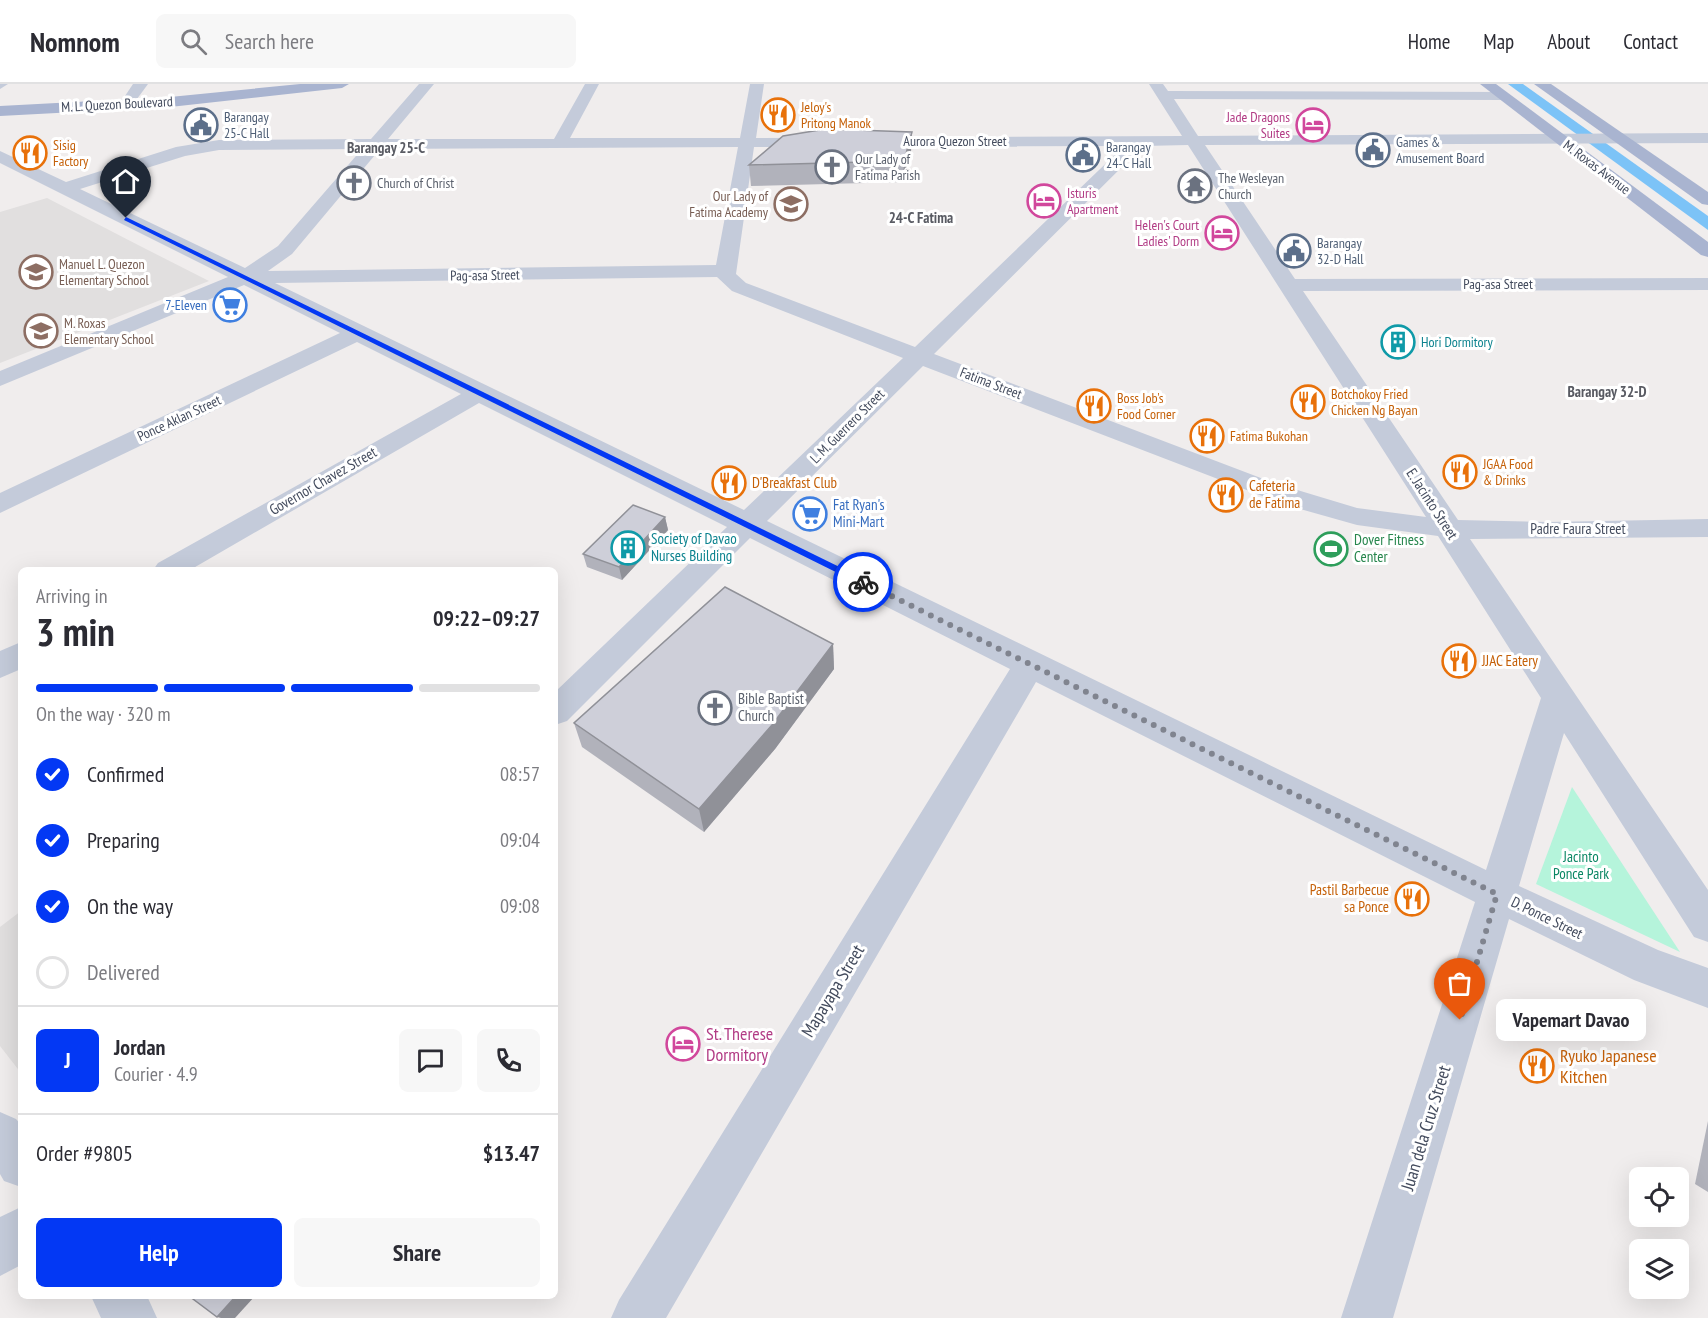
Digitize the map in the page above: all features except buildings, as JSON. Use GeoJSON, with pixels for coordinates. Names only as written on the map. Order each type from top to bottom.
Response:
{"type":"FeatureCollection","features":[{"type":"Feature","properties":{"kind":"main road","name":"M. L. Quezon Boulevard"},"geometry":{"type":"LineString","coordinates":[[0,103],[136,90],[268,84]]}},
{"type":"Feature","properties":{"kind":"main road","name":"M. L. Quezon Boulevard"},"geometry":{"type":"LineString","coordinates":[[0,111],[239,96],[342,84]]}},
{"type":"Feature","properties":{"kind":"main road","name":"M. Roxas Avenue"},"geometry":{"type":"LineString","coordinates":[[1487,84],[1708,251]]}},
{"type":"Feature","properties":{"kind":"main road"},"geometry":{"type":"LineString","coordinates":[[1541,84],[1708,200]]}},
{"type":"Feature","properties":{"kind":"street"},"geometry":{"type":"LineString","coordinates":[[0,379],[245,277],[285,250],[427,84]]}},
{"type":"Feature","properties":{"kind":"street"},"geometry":{"type":"LineString","coordinates":[[560,142],[592,84]]}},
{"type":"Feature","properties":{"kind":"street"},"geometry":{"type":"LineString","coordinates":[[725,271],[757,84]]}},
{"type":"Feature","properties":{"kind":"street"},"geometry":{"type":"LineString","coordinates":[[1159,90],[1503,96]]}},
{"type":"Feature","properties":{"kind":"street","name":"E. Jacinto Street"},"geometry":{"type":"LineString","coordinates":[[1159,90],[1708,924]]}},
{"type":"Feature","properties":{"kind":"street","name":"Aurora Quezon Street"},"geometry":{"type":"LineString","coordinates":[[64,188],[194,147],[219,144],[1708,138]]}},
{"type":"Feature","properties":{"kind":"street","name":"L. M. Guerrero Street"},"geometry":{"type":"LineString","coordinates":[[558,709],[1138,141]]}},
{"type":"Feature","properties":{"kind":"street","name":"D. Ponce Street"},"geometry":{"type":"LineString","coordinates":[[0,156],[1497,894],[1648,966],[1708,988]]}},
{"type":"Feature","properties":{"kind":"street","name":"Fatima Street"},"geometry":{"type":"LineString","coordinates":[[725,271],[731,282],[746,290],[1265,489],[1324,508],[1386,522],[1448,529]]}},
{"type":"Feature","properties":{"kind":"street","name":"Pag-asa Street"},"geometry":{"type":"LineString","coordinates":[[245,277],[725,271]]}},
{"type":"Feature","properties":{"kind":"street","name":"Pag-asa Street"},"geometry":{"type":"LineString","coordinates":[[1287,285],[1708,284]]}},
{"type":"Feature","properties":{"kind":"street","name":"Ponce Aklan Street"},"geometry":{"type":"LineString","coordinates":[[0,504],[358,333]]}},
{"type":"Feature","properties":{"kind":"street","name":"Governor Chavez Street"},"geometry":{"type":"LineString","coordinates":[[173,567],[479,393]]}},
{"type":"Feature","properties":{"kind":"street","name":"Padre Faura Street"},"geometry":{"type":"LineString","coordinates":[[1448,529],[1708,528]]}},
{"type":"Feature","properties":{"kind":"street"},"geometry":{"type":"LineString","coordinates":[[0,666],[18,656]]}},
{"type":"Feature","properties":{"kind":"street","name":"Mapayapa Street"},"geometry":{"type":"LineString","coordinates":[[637,1318],[1030,664]]}},
{"type":"Feature","properties":{"kind":"street","name":"Juan dela Cruz Street"},"geometry":{"type":"LineString","coordinates":[[1367,1318],[1558,698]]}},
{"type":"Feature","properties":{"kind":"street"},"geometry":{"type":"LineString","coordinates":[[0,1135],[18,1160]]}},
{"type":"Feature","properties":{"kind":"street"},"geometry":{"type":"LineString","coordinates":[[0,1251],[18,1234]]}},
{"type":"Feature","properties":{"kind":"street"},"geometry":{"type":"LineString","coordinates":[[118,1299],[131,1318]]}},
{"type":"Feature","properties":{"kind":"shaded area"},"geometry":{"type":"Polygon","coordinates":[[[47,198],[209,281],[0,363],[0,212],[47,198]]]}},
{"type":"Feature","properties":{"kind":"shaded area"},"geometry":{"type":"Polygon","coordinates":[[[18,913],[18,1069],[0,1046],[0,927],[18,913]]]}},
{"type":"Feature","properties":{"kind":"green space","name":"Jacinto Ponce Park"},"geometry":{"type":"Polygon","coordinates":[[[1572,787],[1680,952],[1536,884],[1572,787]]]}},
{"type":"Feature","properties":{"kind":"water"},"geometry":{"type":"Polygon","coordinates":[[[1508,84],[1523,84],[1708,216],[1708,230],[1508,84]]]}},
{"type":"Feature","properties":{"kind":"way so far"},"geometry":{"type":"LineString","coordinates":[[863,582],[1497,894],[1460,1020]]}},
{"type":"Feature","properties":{"kind":"place","name":"Jeloy's Pritong Manok"},"geometry":{"type":"Point","coordinates":[778,115]}},
{"type":"Feature","properties":{"kind":"place","name":"Barangay 25-C Hall"},"geometry":{"type":"Point","coordinates":[201,125]}},
{"type":"Feature","properties":{"kind":"place","name":"Jade Dragons Suites"},"geometry":{"type":"Point","coordinates":[1313,125]}},
{"type":"Feature","properties":{"kind":"place","name":"Games & Amusement Board"},"geometry":{"type":"Point","coordinates":[1373,150]}},
{"type":"Feature","properties":{"kind":"place","name":"Sisig Factory"},"geometry":{"type":"Point","coordinates":[30,153]}},
{"type":"Feature","properties":{"kind":"place","name":"Barangay 24-C Hall"},"geometry":{"type":"Point","coordinates":[1083,155]}},
{"type":"Feature","properties":{"kind":"place","name":"Our Lady of Fatima Parish"},"geometry":{"type":"Point","coordinates":[832,167]}},
{"type":"Feature","properties":{"kind":"place","name":"Church of Christ"},"geometry":{"type":"Point","coordinates":[354,183]}},
{"type":"Feature","properties":{"kind":"place","name":"The Wesleyan Church"},"geometry":{"type":"Point","coordinates":[1195,186]}},
{"type":"Feature","properties":{"kind":"place","name":"Isturis Apartment"},"geometry":{"type":"Point","coordinates":[1044,201]}},
{"type":"Feature","properties":{"kind":"place","name":"Our Lady of Fatima Academy"},"geometry":{"type":"Point","coordinates":[791,204]}},
{"type":"Feature","properties":{"kind":"place","name":"Helen's Court Ladies' Dorm"},"geometry":{"type":"Point","coordinates":[1222,233]}},
{"type":"Feature","properties":{"kind":"place","name":"Barangay 32-D Hall"},"geometry":{"type":"Point","coordinates":[1294,251]}},
{"type":"Feature","properties":{"kind":"place","name":"Manuel L. Quezon Elementary School"},"geometry":{"type":"Point","coordinates":[36,272]}},
{"type":"Feature","properties":{"kind":"place","name":"7-Eleven"},"geometry":{"type":"Point","coordinates":[230,305]}},
{"type":"Feature","properties":{"kind":"place","name":"M. Roxas Elementary School"},"geometry":{"type":"Point","coordinates":[41,331]}},
{"type":"Feature","properties":{"kind":"place","name":"Hori Dormitory"},"geometry":{"type":"Point","coordinates":[1398,342]}},
{"type":"Feature","properties":{"kind":"place","name":"Botchokoy Fried Chicken Ng Bayan"},"geometry":{"type":"Point","coordinates":[1308,402]}},
{"type":"Feature","properties":{"kind":"place","name":"Boss Job's Food Corner"},"geometry":{"type":"Point","coordinates":[1094,406]}},
{"type":"Feature","properties":{"kind":"place","name":"Fatima Bukohan"},"geometry":{"type":"Point","coordinates":[1207,436]}},
{"type":"Feature","properties":{"kind":"place","name":"JGAA Food & Drinks"},"geometry":{"type":"Point","coordinates":[1460,472]}},
{"type":"Feature","properties":{"kind":"place","name":"D'Breakfast Club"},"geometry":{"type":"Point","coordinates":[729,483]}},
{"type":"Feature","properties":{"kind":"place","name":"Cafeteria de Fatima"},"geometry":{"type":"Point","coordinates":[1226,495]}},
{"type":"Feature","properties":{"kind":"place","name":"Fat Ryan's Mini-Mart"},"geometry":{"type":"Point","coordinates":[810,514]}},
{"type":"Feature","properties":{"kind":"place","name":"Society of Davao Nurses Building"},"geometry":{"type":"Point","coordinates":[628,548]}},
{"type":"Feature","properties":{"kind":"place","name":"Dover Fitness Center"},"geometry":{"type":"Point","coordinates":[1331,549]}},
{"type":"Feature","properties":{"kind":"place","name":"JJAC Eatery"},"geometry":{"type":"Point","coordinates":[1459,661]}},
{"type":"Feature","properties":{"kind":"place","name":"Bible Baptist Church"},"geometry":{"type":"Point","coordinates":[715,708]}},
{"type":"Feature","properties":{"kind":"place","name":"Pastil Barbecue sa Ponce"},"geometry":{"type":"Point","coordinates":[1412,899]}},
{"type":"Feature","properties":{"kind":"place","name":"Vapemart Davao"},"geometry":{"type":"Point","coordinates":[1460,1020]}},
{"type":"Feature","properties":{"kind":"place","name":"St. Therese Dormitory"},"geometry":{"type":"Point","coordinates":[683,1044]}},
{"type":"Feature","properties":{"kind":"place","name":"Ryuko Japanese Kitchen"},"geometry":{"type":"Point","coordinates":[1537,1066]}},
{"type":"Feature","properties":{"kind":"district","name":"Barangay 25-C"},"geometry":{"type":"Point","coordinates":[386,148]}},
{"type":"Feature","properties":{"kind":"district","name":"24-C Fatima"},"geometry":{"type":"Point","coordinates":[921,218]}},
{"type":"Feature","properties":{"kind":"district","name":"Barangay 32-D"},"geometry":{"type":"Point","coordinates":[1607,392]}},
{"type":"Feature","properties":{"kind":"route"},"geometry":{"type":"LineString","coordinates":[[126,218],[863,582]]}}]}
